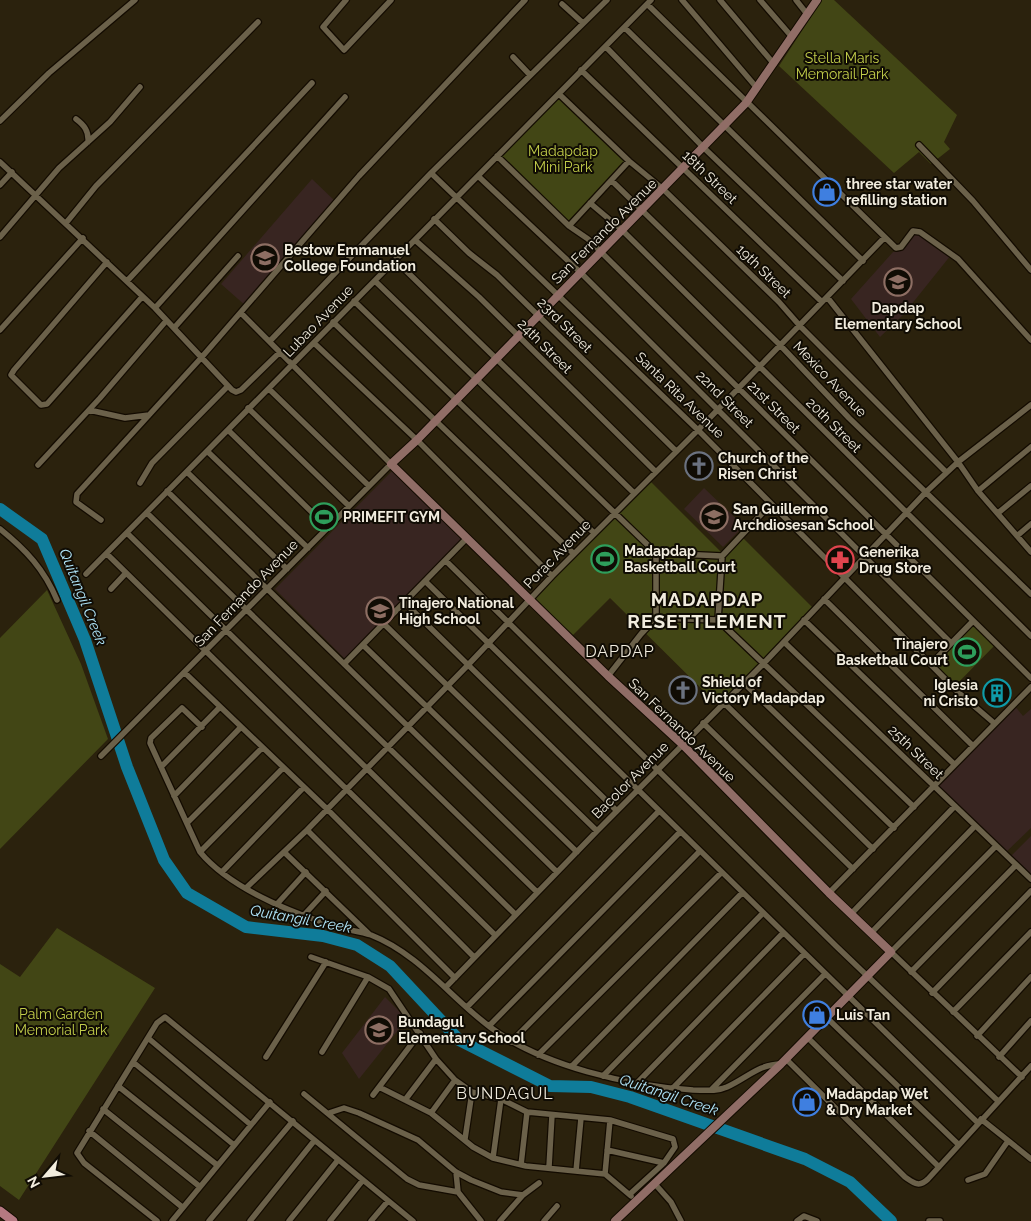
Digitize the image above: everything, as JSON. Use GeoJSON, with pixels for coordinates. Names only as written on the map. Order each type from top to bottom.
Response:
{"type":"FeatureCollection","features":[{"type":"Feature","properties":{"kind":"main road","name":"San Fernando Avenue"},"geometry":{"type":"LineString","coordinates":[[817,0],[746,103],[704,148],[475,378],[417,440],[391,464],[608,676],[682,744],[829,893],[891,952]]}},
{"type":"Feature","properties":{"kind":"main road"},"geometry":{"type":"LineString","coordinates":[[615,1221],[632,1198],[655,1184],[693,1150],[784,1062],[806,1037],[891,952]]}},
{"type":"Feature","properties":{"kind":"main road"},"geometry":{"type":"LineString","coordinates":[[0,1211],[13,1221]]}},
{"type":"Feature","properties":{"kind":"street"},"geometry":{"type":"LineString","coordinates":[[0,121],[49,73],[135,0]]}},
{"type":"Feature","properties":{"kind":"street"},"geometry":{"type":"LineString","coordinates":[[346,0],[323,27],[344,50],[391,0]]}},
{"type":"Feature","properties":{"kind":"street"},"geometry":{"type":"LineString","coordinates":[[101,520],[75,499],[202,358],[359,176],[525,0]]}},
{"type":"Feature","properties":{"kind":"street"},"geometry":{"type":"LineString","coordinates":[[682,0],[757,88]]}},
{"type":"Feature","properties":{"kind":"street"},"geometry":{"type":"LineString","coordinates":[[720,0],[774,64]]}},
{"type":"Feature","properties":{"kind":"street"},"geometry":{"type":"LineString","coordinates":[[760,0],[792,37]]}},
{"type":"Feature","properties":{"kind":"street"},"geometry":{"type":"LineString","coordinates":[[796,0],[807,14]]}},
{"type":"Feature","properties":{"kind":"street"},"geometry":{"type":"LineString","coordinates":[[270,341],[431,173],[605,1]]}},
{"type":"Feature","properties":{"kind":"street"},"geometry":{"type":"LineString","coordinates":[[649,2],[746,103],[884,238],[899,249],[913,232],[920,232],[958,259],[1031,340]]}},
{"type":"Feature","properties":{"kind":"street","name":"Lubao Avenue"},"geometry":{"type":"LineString","coordinates":[[86,574],[581,70],[606,48],[649,2]]}},
{"type":"Feature","properties":{"kind":"street"},"geometry":{"type":"LineString","coordinates":[[562,4],[583,23]]}},
{"type":"Feature","properties":{"kind":"street"},"geometry":{"type":"LineString","coordinates":[[66,223],[96,186],[258,22]]}},
{"type":"Feature","properties":{"kind":"street"},"geometry":{"type":"LineString","coordinates":[[624,28],[862,261]]}},
{"type":"Feature","properties":{"kind":"street"},"geometry":{"type":"LineString","coordinates":[[606,48],[704,148],[843,281]]}},
{"type":"Feature","properties":{"kind":"street"},"geometry":{"type":"LineString","coordinates":[[513,57],[530,75]]}},
{"type":"Feature","properties":{"kind":"street","name":"18th Street"},"geometry":{"type":"LineString","coordinates":[[581,70],[822,302]]}},
{"type":"Feature","properties":{"kind":"street"},"geometry":{"type":"LineString","coordinates":[[126,281],[312,83]]}},
{"type":"Feature","properties":{"kind":"street"},"geometry":{"type":"LineString","coordinates":[[0,237],[59,168],[110,122],[140,87]]}},
{"type":"Feature","properties":{"kind":"street","name":"19th Street"},"geometry":{"type":"LineString","coordinates":[[559,94],[629,162],[663,189],[779,302],[800,326],[946,472]]}},
{"type":"Feature","properties":{"kind":"street"},"geometry":{"type":"LineString","coordinates":[[155,308],[345,97]]}},
{"type":"Feature","properties":{"kind":"street"},"geometry":{"type":"LineString","coordinates":[[76,119],[84,126],[88,134],[88,142]]}},
{"type":"Feature","properties":{"kind":"street"},"geometry":{"type":"LineString","coordinates":[[919,144],[973,201],[1031,270]]}},
{"type":"Feature","properties":{"kind":"street","name":"21st Street"},"geometry":{"type":"LineString","coordinates":[[497,156],[569,226],[588,239],[1031,678]]}},
{"type":"Feature","properties":{"kind":"street"},"geometry":{"type":"LineString","coordinates":[[0,162],[83,238],[155,308],[228,386],[236,392],[241,390],[279,353]]}},
{"type":"Feature","properties":{"kind":"street"},"geometry":{"type":"LineString","coordinates":[[569,226],[629,162]]}},
{"type":"Feature","properties":{"kind":"street"},"geometry":{"type":"LineString","coordinates":[[0,185],[12,172]]}},
{"type":"Feature","properties":{"kind":"street","name":"Santa Rita Avenue"},"geometry":{"type":"LineString","coordinates":[[431,173],[698,430],[844,578],[994,723]]}},
{"type":"Feature","properties":{"kind":"street","name":"22nd Street"},"geometry":{"type":"LineString","coordinates":[[478,176],[580,272],[952,643]]}},
{"type":"Feature","properties":{"kind":"street","name":"Mexico Avenue"},"geometry":{"type":"LineString","coordinates":[[612,181],[780,346],[849,418],[927,491],[1031,594]]}},
{"type":"Feature","properties":{"kind":"street","name":"20th Street"},"geometry":{"type":"LineString","coordinates":[[590,203],[622,230],[1031,636]]}},
{"type":"Feature","properties":{"kind":"street","name":"23rd Street"},"geometry":{"type":"LineString","coordinates":[[434,219],[469,253],[497,275],[676,451]]}},
{"type":"Feature","properties":{"kind":"street"},"geometry":{"type":"LineString","coordinates":[[0,330],[83,238]]}},
{"type":"Feature","properties":{"kind":"street","name":"Porac Avenue"},"geometry":{"type":"LineString","coordinates":[[246,888],[307,830],[326,808],[449,685],[552,576],[759,368],[884,238]]}},
{"type":"Feature","properties":{"kind":"street","name":"24th Street"},"geometry":{"type":"LineString","coordinates":[[415,240],[479,297],[656,472]]}},
{"type":"Feature","properties":{"kind":"street"},"geometry":{"type":"LineString","coordinates":[[174,328],[238,256]]}},
{"type":"Feature","properties":{"kind":"street"},"geometry":{"type":"LineString","coordinates":[[395,260],[634,493]]}},
{"type":"Feature","properties":{"kind":"street"},"geometry":{"type":"LineString","coordinates":[[107,262],[12,373],[11,375],[16,382],[41,405],[47,404],[142,297]]}},
{"type":"Feature","properties":{"kind":"street"},"geometry":{"type":"LineString","coordinates":[[375,281],[656,553],[722,556]]}},
{"type":"Feature","properties":{"kind":"street"},"geometry":{"type":"LineString","coordinates":[[828,297],[958,462],[978,491],[1031,552]]}},
{"type":"Feature","properties":{"kind":"street"},"geometry":{"type":"LineString","coordinates":[[354,301],[594,533]]}},
{"type":"Feature","properties":{"kind":"street","name":"San Fernando Avenue"},"geometry":{"type":"LineString","coordinates":[[102,756],[227,631],[368,485],[391,464],[241,313]]}},
{"type":"Feature","properties":{"kind":"street"},"geometry":{"type":"LineString","coordinates":[[38,465],[89,410],[166,321]]}},
{"type":"Feature","properties":{"kind":"street"},"geometry":{"type":"LineString","coordinates":[[333,322],[574,554]]}},
{"type":"Feature","properties":{"kind":"street"},"geometry":{"type":"LineString","coordinates":[[314,343],[417,440],[552,576]]}},
{"type":"Feature","properties":{"kind":"street"},"geometry":{"type":"LineString","coordinates":[[140,483],[152,464],[228,386]]}},
{"type":"Feature","properties":{"kind":"street"},"geometry":{"type":"LineString","coordinates":[[269,388],[368,485]]}},
{"type":"Feature","properties":{"kind":"street","name":"Bacolor Avenue"},"geometry":{"type":"LineString","coordinates":[[446,987],[515,914],[764,663],[946,472],[1031,405]]}},
{"type":"Feature","properties":{"kind":"street"},"geometry":{"type":"LineString","coordinates":[[248,408],[349,506]]}},
{"type":"Feature","properties":{"kind":"street"},"geometry":{"type":"LineString","coordinates":[[89,410],[125,418],[149,415]]}},
{"type":"Feature","properties":{"kind":"street"},"geometry":{"type":"LineString","coordinates":[[228,430],[328,528]]}},
{"type":"Feature","properties":{"kind":"street"},"geometry":{"type":"LineString","coordinates":[[978,491],[1031,447]]}},
{"type":"Feature","properties":{"kind":"street"},"geometry":{"type":"LineString","coordinates":[[207,451],[308,548]]}},
{"type":"Feature","properties":{"kind":"street"},"geometry":{"type":"LineString","coordinates":[[187,472],[287,569]]}},
{"type":"Feature","properties":{"kind":"street"},"geometry":{"type":"LineString","coordinates":[[998,514],[1031,486]]}},
{"type":"Feature","properties":{"kind":"street"},"geometry":{"type":"LineString","coordinates":[[167,491],[557,872]]}},
{"type":"Feature","properties":{"kind":"street"},"geometry":{"type":"LineString","coordinates":[[718,620],[722,556],[771,504]]}},
{"type":"Feature","properties":{"kind":"street"},"geometry":{"type":"LineString","coordinates":[[148,512],[537,892]]}},
{"type":"Feature","properties":{"kind":"street"},"geometry":{"type":"LineString","coordinates":[[1017,536],[1031,524]]}},
{"type":"Feature","properties":{"kind":"street"},"geometry":{"type":"LineString","coordinates":[[0,529],[24,548],[38,564],[57,600]]}},
{"type":"Feature","properties":{"kind":"street"},"geometry":{"type":"LineString","coordinates":[[127,533],[515,914]]}},
{"type":"Feature","properties":{"kind":"street"},"geometry":{"type":"LineString","coordinates":[[344,664],[364,646],[467,538]]}},
{"type":"Feature","properties":{"kind":"street"},"geometry":{"type":"LineString","coordinates":[[608,676],[656,618],[656,553]]}},
{"type":"Feature","properties":{"kind":"street"},"geometry":{"type":"LineString","coordinates":[[106,554],[495,935]]}},
{"type":"Feature","properties":{"kind":"street"},"geometry":{"type":"LineString","coordinates":[[446,561],[868,976],[998,1101]]}},
{"type":"Feature","properties":{"kind":"street"},"geometry":{"type":"LineString","coordinates":[[111,589],[126,573]]}},
{"type":"Feature","properties":{"kind":"street"},"geometry":{"type":"LineString","coordinates":[[426,582],[847,996],[979,1121],[1031,1159]]}},
{"type":"Feature","properties":{"kind":"street"},"geometry":{"type":"LineString","coordinates":[[824,599],[972,745]]}},
{"type":"Feature","properties":{"kind":"street"},"geometry":{"type":"LineString","coordinates":[[405,603],[617,811]]}},
{"type":"Feature","properties":{"kind":"street"},"geometry":{"type":"LineString","coordinates":[[656,618],[718,620],[914,807]]}},
{"type":"Feature","properties":{"kind":"street"},"geometry":{"type":"LineString","coordinates":[[804,620],[954,764]]}},
{"type":"Feature","properties":{"kind":"street"},"geometry":{"type":"LineString","coordinates":[[931,664],[973,620]]}},
{"type":"Feature","properties":{"kind":"street"},"geometry":{"type":"LineString","coordinates":[[384,624],[449,685],[597,831]]}},
{"type":"Feature","properties":{"kind":"street","name":"25th Street"},"geometry":{"type":"LineString","coordinates":[[784,642],[974,827],[1031,879]]}},
{"type":"Feature","properties":{"kind":"street"},"geometry":{"type":"LineString","coordinates":[[364,646],[577,852]]}},
{"type":"Feature","properties":{"kind":"street"},"geometry":{"type":"LineString","coordinates":[[185,673],[326,808],[474,957]]}},
{"type":"Feature","properties":{"kind":"street"},"geometry":{"type":"LineString","coordinates":[[744,682],[894,828]]}},
{"type":"Feature","properties":{"kind":"street"},"geometry":{"type":"LineString","coordinates":[[829,893],[894,828],[972,745],[1031,687]]}},
{"type":"Feature","properties":{"kind":"street"},"geometry":{"type":"LineString","coordinates":[[724,702],[873,849]]}},
{"type":"Feature","properties":{"kind":"street"},"geometry":{"type":"LineString","coordinates":[[161,768],[220,707]]}},
{"type":"Feature","properties":{"kind":"street"},"geometry":{"type":"LineString","coordinates":[[202,727],[182,708],[151,738],[151,745],[200,852],[222,872],[246,888],[277,904],[335,926],[370,935],[410,957],[489,1026],[511,1042],[538,1055],[603,1076],[673,1088],[711,1090],[727,1087],[765,1065],[784,1062],[914,1183],[924,1184],[979,1121],[1031,1066]]}},
{"type":"Feature","properties":{"kind":"street"},"geometry":{"type":"LineString","coordinates":[[703,723],[853,869]]}},
{"type":"Feature","properties":{"kind":"street"},"geometry":{"type":"LineString","coordinates":[[174,796],[241,727]]}},
{"type":"Feature","properties":{"kind":"street"},"geometry":{"type":"LineString","coordinates":[[187,824],[262,748]]}},
{"type":"Feature","properties":{"kind":"street"},"geometry":{"type":"LineString","coordinates":[[200,852],[283,768]]}},
{"type":"Feature","properties":{"kind":"street"},"geometry":{"type":"LineString","coordinates":[[222,872],[304,787]]}},
{"type":"Feature","properties":{"kind":"street"},"geometry":{"type":"LineString","coordinates":[[851,914],[954,807]]}},
{"type":"Feature","properties":{"kind":"street"},"geometry":{"type":"LineString","coordinates":[[467,1007],[659,811]]}},
{"type":"Feature","properties":{"kind":"street"},"geometry":{"type":"LineString","coordinates":[[871,933],[974,827]]}},
{"type":"Feature","properties":{"kind":"street"},"geometry":{"type":"LineString","coordinates":[[307,830],[455,978]]}},
{"type":"Feature","properties":{"kind":"street"},"geometry":{"type":"LineString","coordinates":[[489,1026],[680,832]]}},
{"type":"Feature","properties":{"kind":"street"},"geometry":{"type":"LineString","coordinates":[[891,952],[995,847]]}},
{"type":"Feature","properties":{"kind":"street"},"geometry":{"type":"LineString","coordinates":[[511,1042],[700,851]]}},
{"type":"Feature","properties":{"kind":"street"},"geometry":{"type":"LineString","coordinates":[[284,852],[370,935]]}},
{"type":"Feature","properties":{"kind":"street"},"geometry":{"type":"LineString","coordinates":[[911,972],[1016,865]]}},
{"type":"Feature","properties":{"kind":"street"},"geometry":{"type":"LineString","coordinates":[[277,904],[306,872]]}},
{"type":"Feature","properties":{"kind":"street"},"geometry":{"type":"LineString","coordinates":[[538,1055],[721,873]]}},
{"type":"Feature","properties":{"kind":"street"},"geometry":{"type":"LineString","coordinates":[[932,993],[1031,890]]}},
{"type":"Feature","properties":{"kind":"street"},"geometry":{"type":"LineString","coordinates":[[304,915],[326,891]]}},
{"type":"Feature","properties":{"kind":"street"},"geometry":{"type":"LineString","coordinates":[[572,1066],[742,893]]}},
{"type":"Feature","properties":{"kind":"street"},"geometry":{"type":"LineString","coordinates":[[603,1076],[763,913]]}},
{"type":"Feature","properties":{"kind":"street"},"geometry":{"type":"LineString","coordinates":[[953,1012],[1031,932]]}},
{"type":"Feature","properties":{"kind":"street"},"geometry":{"type":"LineString","coordinates":[[638,1082],[782,933]]}},
{"type":"Feature","properties":{"kind":"street","name":"San Fernando Avenue"},"geometry":{"type":"LineString","coordinates":[[891,952],[999,1057],[1022,1076]]}},
{"type":"Feature","properties":{"kind":"street"},"geometry":{"type":"LineString","coordinates":[[673,1088],[804,954]]}},
{"type":"Feature","properties":{"kind":"street"},"geometry":{"type":"LineString","coordinates":[[311,957],[368,977],[389,989],[436,1059],[455,1080],[472,1092],[500,1099],[526,1112],[610,1120],[673,1140],[674,1149],[664,1163],[632,1198],[605,1174],[521,1165],[493,1158],[479,1151],[431,1112],[379,1087]]}},
{"type":"Feature","properties":{"kind":"street"},"geometry":{"type":"LineString","coordinates":[[266,1057],[326,962]]}},
{"type":"Feature","properties":{"kind":"street"},"geometry":{"type":"LineString","coordinates":[[711,1090],[825,974]]}},
{"type":"Feature","properties":{"kind":"street"},"geometry":{"type":"LineString","coordinates":[[322,1052],[368,977]]}},
{"type":"Feature","properties":{"kind":"street"},"geometry":{"type":"LineString","coordinates":[[977,1036],[1031,977]]}},
{"type":"Feature","properties":{"kind":"street"},"geometry":{"type":"LineString","coordinates":[[157,1221],[79,1158],[78,1150],[158,1021],[166,1017],[413,1221]]}},
{"type":"Feature","properties":{"kind":"street"},"geometry":{"type":"LineString","coordinates":[[826,1017],[959,1146]]}},
{"type":"Feature","properties":{"kind":"street"},"geometry":{"type":"LineString","coordinates":[[999,1057],[1031,1021]]}},
{"type":"Feature","properties":{"kind":"street"},"geometry":{"type":"LineString","coordinates":[[373,1095],[420,1033]]}},
{"type":"Feature","properties":{"kind":"street"},"geometry":{"type":"LineString","coordinates":[[806,1037],[939,1167]]}},
{"type":"Feature","properties":{"kind":"street"},"geometry":{"type":"LineString","coordinates":[[148,1038],[251,1124]]}},
{"type":"Feature","properties":{"kind":"street"},"geometry":{"type":"LineString","coordinates":[[405,1100],[436,1059]]}},
{"type":"Feature","properties":{"kind":"street"},"geometry":{"type":"LineString","coordinates":[[133,1062],[234,1145]]}},
{"type":"Feature","properties":{"kind":"street"},"geometry":{"type":"LineString","coordinates":[[431,1112],[455,1080]]}},
{"type":"Feature","properties":{"kind":"street"},"geometry":{"type":"LineString","coordinates":[[118,1086],[217,1165]]}},
{"type":"Feature","properties":{"kind":"street"},"geometry":{"type":"LineString","coordinates":[[465,1139],[472,1092]]}},
{"type":"Feature","properties":{"kind":"street"},"geometry":{"type":"LineString","coordinates":[[304,1094],[407,1180],[423,1186],[458,1192]]}},
{"type":"Feature","properties":{"kind":"street"},"geometry":{"type":"LineString","coordinates":[[493,1158],[500,1099]]}},
{"type":"Feature","properties":{"kind":"street"},"geometry":{"type":"LineString","coordinates":[[172,1221],[270,1102]]}},
{"type":"Feature","properties":{"kind":"street"},"geometry":{"type":"LineString","coordinates":[[104,1109],[199,1186]]}},
{"type":"Feature","properties":{"kind":"street"},"geometry":{"type":"LineString","coordinates":[[329,1113],[340,1109],[348,1109],[406,1133],[427,1147],[456,1172],[501,1192],[523,1195]]}},
{"type":"Feature","properties":{"kind":"street"},"geometry":{"type":"LineString","coordinates":[[521,1165],[526,1112]]}},
{"type":"Feature","properties":{"kind":"street"},"geometry":{"type":"LineString","coordinates":[[549,1167],[552,1115]]}},
{"type":"Feature","properties":{"kind":"street"},"geometry":{"type":"LineString","coordinates":[[576,1171],[581,1118]]}},
{"type":"Feature","properties":{"kind":"street"},"geometry":{"type":"LineString","coordinates":[[605,1174],[610,1120]]}},
{"type":"Feature","properties":{"kind":"street"},"geometry":{"type":"LineString","coordinates":[[209,1221],[292,1121]]}},
{"type":"Feature","properties":{"kind":"street"},"geometry":{"type":"LineString","coordinates":[[90,1131],[182,1207]]}},
{"type":"Feature","properties":{"kind":"street"},"geometry":{"type":"LineString","coordinates":[[250,1221],[314,1141]]}},
{"type":"Feature","properties":{"kind":"street"},"geometry":{"type":"LineString","coordinates":[[968,1180],[985,1174],[1008,1141]]}},
{"type":"Feature","properties":{"kind":"street"},"geometry":{"type":"LineString","coordinates":[[607,1150],[664,1163]]}},
{"type":"Feature","properties":{"kind":"street"},"geometry":{"type":"LineString","coordinates":[[289,1221],[338,1160]]}},
{"type":"Feature","properties":{"kind":"street"},"geometry":{"type":"LineString","coordinates":[[456,1172],[458,1192],[481,1221]]}},
{"type":"Feature","properties":{"kind":"street"},"geometry":{"type":"LineString","coordinates":[[330,1221],[363,1180]]}},
{"type":"Feature","properties":{"kind":"street"},"geometry":{"type":"LineString","coordinates":[[500,1221],[523,1195],[539,1183]]}},
{"type":"Feature","properties":{"kind":"street"},"geometry":{"type":"LineString","coordinates":[[655,1184],[683,1220]]}},
{"type":"Feature","properties":{"kind":"street"},"geometry":{"type":"LineString","coordinates":[[371,1221],[388,1201]]}},
{"type":"Feature","properties":{"kind":"street"},"geometry":{"type":"LineString","coordinates":[[544,1221],[557,1206]]}},
{"type":"Feature","properties":{"kind":"street"},"geometry":{"type":"LineString","coordinates":[[797,1221],[802,1216],[817,1221]]}},
{"type":"Feature","properties":{"kind":"street"},"geometry":{"type":"LineString","coordinates":[[929,1221],[940,1221]]}},
{"type":"Feature","properties":{"kind":"shaded area","name":"Bestow Emmanuel College Foundation"},"geometry":{"type":"Polygon","coordinates":[[[312,179],[335,201],[246,306],[221,284],[312,179]]]}},
{"type":"Feature","properties":{"kind":"shaded area","name":"Dapdap Elementary School"},"geometry":{"type":"Polygon","coordinates":[[[915,231],[951,255],[903,315],[880,337],[851,299],[893,252],[899,251],[915,231]]]}},
{"type":"Feature","properties":{"kind":"shaded area"},"geometry":{"type":"Polygon","coordinates":[[[394,469],[464,539],[345,659],[275,589],[394,469]]]}},
{"type":"Feature","properties":{"kind":"shaded area","name":"San Guillermo Archdiosesan School"},"geometry":{"type":"Polygon","coordinates":[[[704,488],[744,526],[723,547],[684,509],[704,488]]]}},
{"type":"Feature","properties":{"kind":"shaded area"},"geometry":{"type":"Polygon","coordinates":[[[1014,705],[1023,716],[1031,709],[1031,828],[1004,854],[936,787],[1014,705]]]}},
{"type":"Feature","properties":{"kind":"shaded area"},"geometry":{"type":"Polygon","coordinates":[[[1031,836],[1031,878],[1009,858],[1031,836]]]}},
{"type":"Feature","properties":{"kind":"shaded area","name":"Bundagul Elementary School"},"geometry":{"type":"Polygon","coordinates":[[[385,997],[407,1019],[359,1079],[342,1053],[385,997]]]}},
{"type":"Feature","properties":{"kind":"green space","name":"Stella Maris Memorail Park"},"geometry":{"type":"Polygon","coordinates":[[[822,0],[834,0],[957,115],[944,142],[950,149],[931,164],[919,152],[894,173],[779,66],[822,0]]]}},
{"type":"Feature","properties":{"kind":"green space","name":"Madapdap Mini Park"},"geometry":{"type":"Polygon","coordinates":[[[559,94],[629,161],[569,226],[497,156],[559,94]]]}},
{"type":"Feature","properties":{"kind":"green space"},"geometry":{"type":"Polygon","coordinates":[[[649,480],[723,554],[741,536],[815,610],[719,706],[610,598],[571,637],[532,598],[649,480]]]}},
{"type":"Feature","properties":{"kind":"green space"},"geometry":{"type":"Polygon","coordinates":[[[47,590],[81,664],[108,739],[0,849],[0,638],[47,590]]]}},
{"type":"Feature","properties":{"kind":"green space","name":"Tinajero Basketball Court"},"geometry":{"type":"Polygon","coordinates":[[[973,624],[995,645],[955,686],[933,665],[973,624]]]}},
{"type":"Feature","properties":{"kind":"green space","name":"Palm Garden Memorial Park"},"geometry":{"type":"Polygon","coordinates":[[[57,928],[155,988],[19,1200],[0,1186],[0,964],[20,977],[57,928]]]}},
{"type":"Feature","properties":{"kind":"waterway","name":"Quitangil Creek"},"geometry":{"type":"LineString","coordinates":[[0,509],[42,539],[85,640],[127,767],[164,860],[187,893],[246,927],[323,936],[357,945],[390,966],[459,1040],[550,1086],[591,1087],[630,1097],[805,1159],[850,1182],[891,1221]]}},
{"type":"Feature","properties":{"kind":"place","name":"three star water refilling station"},"geometry":{"type":"Point","coordinates":[827,192]}},
{"type":"Feature","properties":{"kind":"place","name":"Bestow Emmanuel College Foundation"},"geometry":{"type":"Point","coordinates":[265,258]}},
{"type":"Feature","properties":{"kind":"place","name":"Dapdap Elementary School"},"geometry":{"type":"Point","coordinates":[898,282]}},
{"type":"Feature","properties":{"kind":"place","name":"Church of the Risen Christ"},"geometry":{"type":"Point","coordinates":[699,466]}},
{"type":"Feature","properties":{"kind":"place","name":"PRIMEFIT GYM"},"geometry":{"type":"Point","coordinates":[324,517]}},
{"type":"Feature","properties":{"kind":"place","name":"San Guillermo Archdiosesan School"},"geometry":{"type":"Point","coordinates":[714,517]}},
{"type":"Feature","properties":{"kind":"place","name":"Madapdap Basketball Court"},"geometry":{"type":"Point","coordinates":[605,559]}},
{"type":"Feature","properties":{"kind":"place","name":"Generika Drug Store"},"geometry":{"type":"Point","coordinates":[840,560]}},
{"type":"Feature","properties":{"kind":"place","name":"Tinajero National High School"},"geometry":{"type":"Point","coordinates":[380,611]}},
{"type":"Feature","properties":{"kind":"place","name":"Tinajero Basketball Court"},"geometry":{"type":"Point","coordinates":[967,652]}},
{"type":"Feature","properties":{"kind":"place","name":"Shield of Victory Madapdap"},"geometry":{"type":"Point","coordinates":[683,690]}},
{"type":"Feature","properties":{"kind":"place","name":"Iglesia ni Cristo"},"geometry":{"type":"Point","coordinates":[997,693]}},
{"type":"Feature","properties":{"kind":"place","name":"Luis Tan"},"geometry":{"type":"Point","coordinates":[817,1015]}},
{"type":"Feature","properties":{"kind":"place","name":"Bundagul Elementary School"},"geometry":{"type":"Point","coordinates":[379,1030]}},
{"type":"Feature","properties":{"kind":"place","name":"Madapdap Wet & Dry Market"},"geometry":{"type":"Point","coordinates":[807,1102]}},
{"type":"Feature","properties":{"kind":"district","name":"MADAPDAP RESETTLEMENT"},"geometry":{"type":"Point","coordinates":[707,610]}},
{"type":"Feature","properties":{"kind":"district","name":"DAPDAP"},"geometry":{"type":"Point","coordinates":[620,651]}},
{"type":"Feature","properties":{"kind":"district","name":"BUNDAGUL"},"geometry":{"type":"Point","coordinates":[505,1093]}}]}
